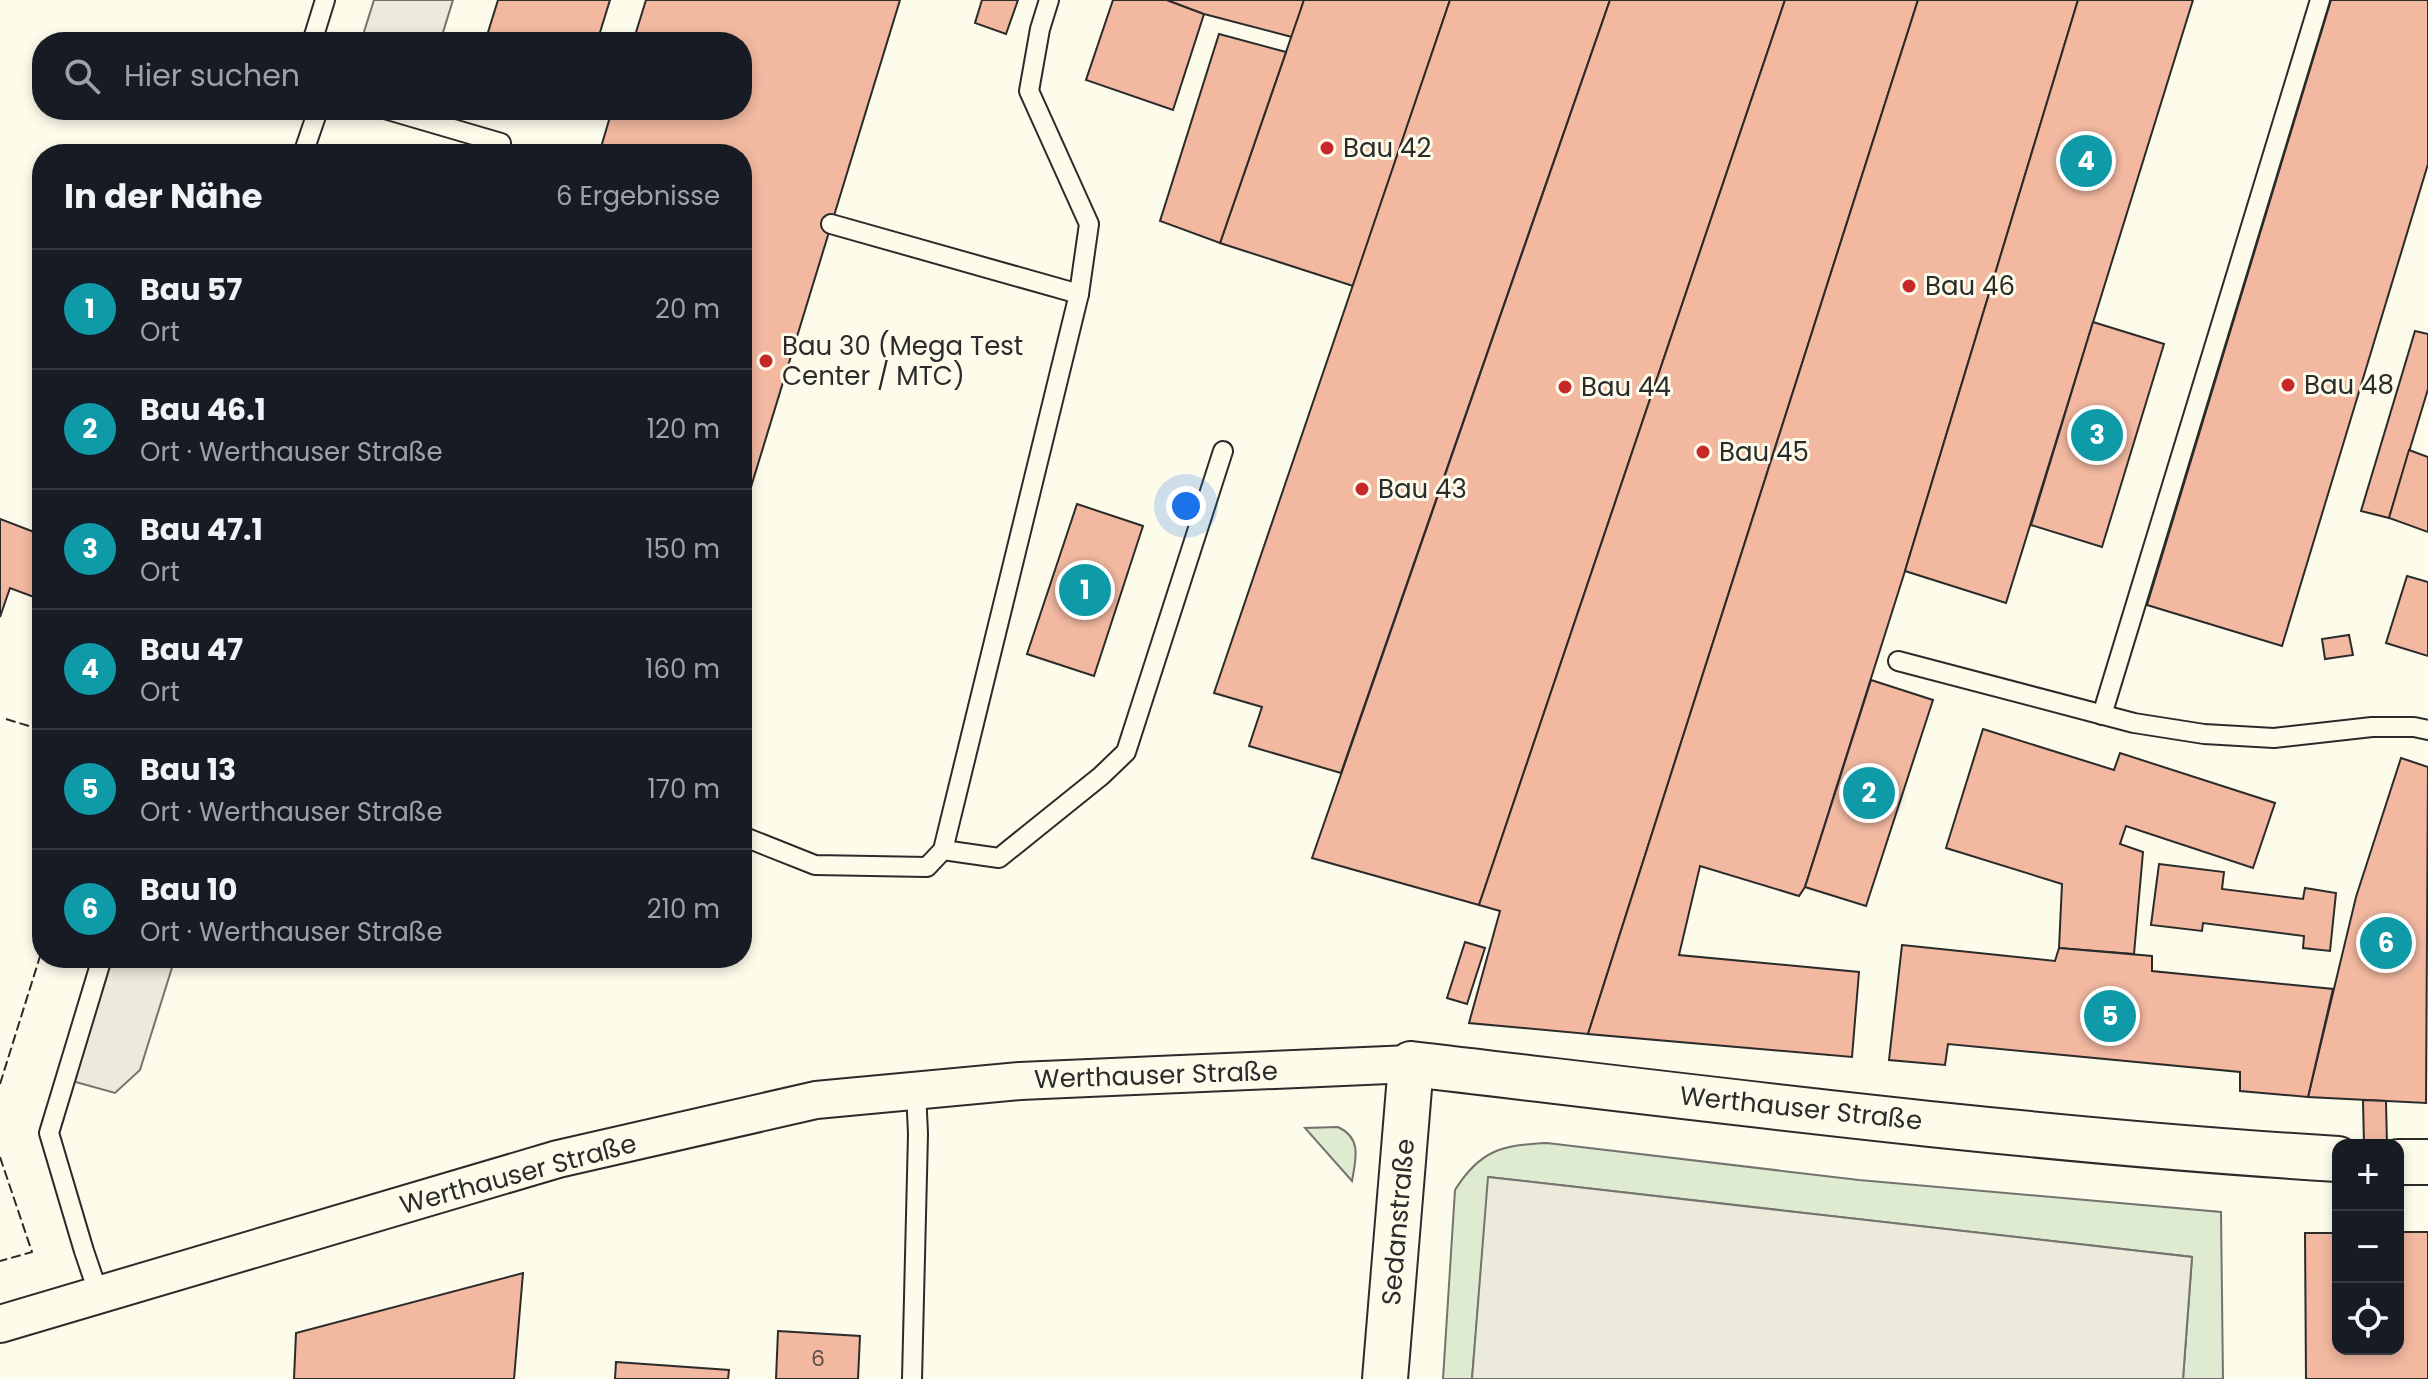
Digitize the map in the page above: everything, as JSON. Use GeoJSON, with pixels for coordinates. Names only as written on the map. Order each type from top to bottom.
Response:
{"type":"FeatureCollection","features":[{"type":"Feature","properties":{"kind":"main road","name":"Werthauser Straße"},"geometry":{"type":"LineString","coordinates":[[1411,1064],[1874,1117],[2243,1153],[2332,1159]]}},
{"type":"Feature","properties":{"kind":"main road","name":"Sedanstraße"},"geometry":{"type":"LineString","coordinates":[[1385,1379],[1411,1064]]}},
{"type":"Feature","properties":{"kind":"main road"},"geometry":{"type":"LineString","coordinates":[[2404,1162],[2428,1162]]}},
{"type":"Feature","properties":{"kind":"street","name":"Werthauser Straße"},"geometry":{"type":"LineString","coordinates":[[0,1324],[558,1159],[816,1100],[1020,1081],[1411,1064]]}},
{"type":"Feature","properties":{"kind":"lane"},"geometry":{"type":"LineString","coordinates":[[315,32],[325,0]]}},
{"type":"Feature","properties":{"kind":"lane"},"geometry":{"type":"LineString","coordinates":[[752,840],[815,865],[927,867],[943,850],[1079,294],[1089,224],[1029,91],[1040,29],[1049,0]]}},
{"type":"Feature","properties":{"kind":"lane"},"geometry":{"type":"LineString","coordinates":[[2102,715],[2320,0]]}},
{"type":"Feature","properties":{"kind":"lane"},"geometry":{"type":"LineString","coordinates":[[306,144],[315,120]]}},
{"type":"Feature","properties":{"kind":"lane"},"geometry":{"type":"LineString","coordinates":[[422,120],[501,144]]}},
{"type":"Feature","properties":{"kind":"lane"},"geometry":{"type":"LineString","coordinates":[[831,224],[1079,294]]}},
{"type":"Feature","properties":{"kind":"lane"},"geometry":{"type":"LineString","coordinates":[[943,850],[999,858],[1101,776],[1126,752],[1223,451]]}},
{"type":"Feature","properties":{"kind":"lane"},"geometry":{"type":"LineString","coordinates":[[1898,661],[2102,715],[2204,734],[2260,737],[2372,727],[2428,730]]}},
{"type":"Feature","properties":{"kind":"lane"},"geometry":{"type":"LineString","coordinates":[[99,968],[49,1133],[99,1295]]}},
{"type":"Feature","properties":{"kind":"lane"},"geometry":{"type":"LineString","coordinates":[[912,1379],[918,1134],[916,1090]]}},
{"type":"Feature","properties":{"kind":"green space"},"geometry":{"type":"Polygon","coordinates":[[[1338,1127],[1351,1137],[1356,1150],[1352,1181],[1305,1128],[1338,1127]]]}},
{"type":"Feature","properties":{"kind":"green space"},"geometry":{"type":"Polygon","coordinates":[[[1547,1143],[1859,1180],[2221,1212],[2223,1379],[2183,1379],[2192,1257],[1489,1177],[1472,1379],[1443,1379],[1455,1190],[1474,1166],[1494,1152],[1547,1143]]]}},
{"type":"Feature","properties":{"kind":"shaded area"},"geometry":{"type":"Polygon","coordinates":[[[374,0],[453,0],[443,32],[364,32],[374,0]]]}},
{"type":"Feature","properties":{"kind":"shaded area"},"geometry":{"type":"Polygon","coordinates":[[[99,968],[172,968],[140,1070],[115,1093],[65,1079],[99,968]]]}},
{"type":"Feature","properties":{"kind":"shaded area"},"geometry":{"type":"Polygon","coordinates":[[[1488,1177],[2192,1257],[2183,1379],[1472,1379],[1488,1177]]]}},
{"type":"Feature","properties":{"kind":"building"},"geometry":{"type":"Polygon","coordinates":[[[498,0],[610,0],[600,32],[488,32],[498,0]]]}},
{"type":"Feature","properties":{"kind":"building","name":"Bau 30 (Mega Test Center / MTC)"},"geometry":{"type":"Polygon","coordinates":[[[646,0],[900,0],[752,484],[752,144],[602,144],[609,120],[752,120],[752,32],[636,32],[646,0]]]}},
{"type":"Feature","properties":{"kind":"building"},"geometry":{"type":"Polygon","coordinates":[[[982,0],[1018,0],[1006,34],[975,23],[982,0]]]}},
{"type":"Feature","properties":{"kind":"building"},"geometry":{"type":"Polygon","coordinates":[[[1113,0],[1167,0],[1204,14],[1173,110],[1086,80],[1113,0]]]}},
{"type":"Feature","properties":{"kind":"building"},"geometry":{"type":"Polygon","coordinates":[[[1167,0],[1304,0],[1292,37],[1204,14],[1167,0]]]}},
{"type":"Feature","properties":{"kind":"building","name":"Bau 42"},"geometry":{"type":"Polygon","coordinates":[[[1304,0],[1450,0],[1353,286],[1220,243],[1304,0]]]}},
{"type":"Feature","properties":{"kind":"building","name":"Bau 43"},"geometry":{"type":"Polygon","coordinates":[[[1450,0],[1610,0],[1341,773],[1249,746],[1262,707],[1214,693],[1450,0]]]}},
{"type":"Feature","properties":{"kind":"building","name":"Bau 44"},"geometry":{"type":"Polygon","coordinates":[[[1610,0],[1785,0],[1479,905],[1312,858],[1610,0]]]}},
{"type":"Feature","properties":{"kind":"building","name":"Bau 45"},"geometry":{"type":"Polygon","coordinates":[[[1785,0],[1918,0],[1588,1034],[1469,1023],[1500,911],[1479,905],[1785,0]]]}},
{"type":"Feature","properties":{"kind":"building","name":"Bau 46"},"geometry":{"type":"Polygon","coordinates":[[[1918,0],[2078,0],[1905,571],[1805,887],[1799,896],[1700,866],[1679,955],[1859,972],[1852,1057],[1588,1034],[1918,0]]]}},
{"type":"Feature","properties":{"kind":"building"},"geometry":{"type":"Polygon","coordinates":[[[2078,0],[2193,0],[2006,603],[1905,571],[2078,0]]]}},
{"type":"Feature","properties":{"kind":"building","name":"Bau 48"},"geometry":{"type":"Polygon","coordinates":[[[2331,0],[2428,0],[2428,164],[2282,646],[2147,605],[2331,0]]]}},
{"type":"Feature","properties":{"kind":"building"},"geometry":{"type":"Polygon","coordinates":[[[1219,34],[1286,52],[1220,243],[1160,221],[1219,34]]]}},
{"type":"Feature","properties":{"kind":"building"},"geometry":{"type":"Polygon","coordinates":[[[2093,322],[2164,344],[2102,547],[2031,525],[2093,322]]]}},
{"type":"Feature","properties":{"kind":"building"},"geometry":{"type":"Polygon","coordinates":[[[2415,331],[2428,334],[2428,389],[2389,518],[2361,511],[2415,331]]]}},
{"type":"Feature","properties":{"kind":"building"},"geometry":{"type":"Polygon","coordinates":[[[2409,450],[2428,457],[2428,532],[2389,518],[2409,450]]]}},
{"type":"Feature","properties":{"kind":"building"},"geometry":{"type":"Polygon","coordinates":[[[1077,504],[1143,526],[1094,676],[1027,654],[1077,504]]]}},
{"type":"Feature","properties":{"kind":"building"},"geometry":{"type":"Polygon","coordinates":[[[0,519],[32,531],[32,596],[10,588],[0,617],[0,519]]]}},
{"type":"Feature","properties":{"kind":"building"},"geometry":{"type":"Polygon","coordinates":[[[2407,576],[2428,582],[2428,656],[2386,643],[2407,576]]]}},
{"type":"Feature","properties":{"kind":"building"},"geometry":{"type":"Polygon","coordinates":[[[2349,635],[2353,655],[2325,659],[2322,639],[2349,635]]]}},
{"type":"Feature","properties":{"kind":"building"},"geometry":{"type":"Polygon","coordinates":[[[1871,680],[1933,700],[1866,906],[1805,887],[1871,680]]]}},
{"type":"Feature","properties":{"kind":"building"},"geometry":{"type":"Polygon","coordinates":[[[1983,729],[2114,770],[2120,753],[2275,803],[2253,868],[2126,826],[2120,844],[2143,852],[2134,954],[2059,948],[2062,884],[1946,848],[1983,729]]]}},
{"type":"Feature","properties":{"kind":"building"},"geometry":{"type":"Polygon","coordinates":[[[2401,758],[2428,767],[2426,1103],[2308,1097],[2356,897],[2401,758]]]}},
{"type":"Feature","properties":{"kind":"building"},"geometry":{"type":"Polygon","coordinates":[[[2159,864],[2224,872],[2222,889],[2303,899],[2305,888],[2336,893],[2330,951],[2303,948],[2304,936],[2203,923],[2202,931],[2151,925],[2159,864]]]}},
{"type":"Feature","properties":{"kind":"building"},"geometry":{"type":"Polygon","coordinates":[[[1465,942],[1485,948],[1467,1004],[1447,998],[1465,942]]]}},
{"type":"Feature","properties":{"kind":"building"},"geometry":{"type":"Polygon","coordinates":[[[1902,945],[2055,961],[2059,948],[2152,956],[2152,971],[2333,989],[2308,1097],[2240,1091],[2240,1072],[1948,1044],[1945,1065],[1889,1060],[1902,945]]]}},
{"type":"Feature","properties":{"kind":"building"},"geometry":{"type":"Polygon","coordinates":[[[2363,1100],[2386,1101],[2387,1139],[2364,1139],[2363,1100]]]}},
{"type":"Feature","properties":{"kind":"building"},"geometry":{"type":"Polygon","coordinates":[[[2404,1232],[2428,1232],[2428,1379],[2306,1379],[2305,1233],[2332,1233],[2332,1355],[2404,1355],[2404,1232]]]}},
{"type":"Feature","properties":{"kind":"building"},"geometry":{"type":"Polygon","coordinates":[[[523,1273],[514,1379],[294,1379],[296,1333],[523,1273]]]}},
{"type":"Feature","properties":{"kind":"building"},"geometry":{"type":"Polygon","coordinates":[[[778,1331],[860,1336],[858,1379],[776,1379],[778,1331]]]}},
{"type":"Feature","properties":{"kind":"building"},"geometry":{"type":"Polygon","coordinates":[[[616,1362],[729,1370],[728,1379],[615,1379],[616,1362]]]}},
{"type":"Feature","properties":{"kind":"fence"},"geometry":{"type":"LineString","coordinates":[[6,719],[32,727]]}},
{"type":"Feature","properties":{"kind":"fence"},"geometry":{"type":"LineString","coordinates":[[0,1084],[36,968]]}},
{"type":"Feature","properties":{"kind":"fence"},"geometry":{"type":"LineString","coordinates":[[0,1157],[32,1252],[0,1261]]}},
{"type":"Feature","properties":{"kind":"place","name":"Bau 42"},"geometry":{"type":"Point","coordinates":[1327,148]}},
{"type":"Feature","properties":{"kind":"place","name":"Bau 47"},"geometry":{"type":"Point","coordinates":[2086,161]}},
{"type":"Feature","properties":{"kind":"place","name":"Bau 46"},"geometry":{"type":"Point","coordinates":[1909,286]}},
{"type":"Feature","properties":{"kind":"place","name":"Bau 30 (Mega Test Center / MTC)"},"geometry":{"type":"Point","coordinates":[766,361]}},
{"type":"Feature","properties":{"kind":"place","name":"Bau 48"},"geometry":{"type":"Point","coordinates":[2288,385]}},
{"type":"Feature","properties":{"kind":"place","name":"Bau 44"},"geometry":{"type":"Point","coordinates":[1565,387]}},
{"type":"Feature","properties":{"kind":"place","name":"Bau 47.1"},"geometry":{"type":"Point","coordinates":[2097,435]}},
{"type":"Feature","properties":{"kind":"place","name":"Bau 45"},"geometry":{"type":"Point","coordinates":[1703,452]}},
{"type":"Feature","properties":{"kind":"place","name":"Bau 43"},"geometry":{"type":"Point","coordinates":[1362,489]}},
{"type":"Feature","properties":{"kind":"place","name":"Bau 57"},"geometry":{"type":"Point","coordinates":[1085,590]}},
{"type":"Feature","properties":{"kind":"place","name":"Bau 46.1"},"geometry":{"type":"Point","coordinates":[1869,793]}},
{"type":"Feature","properties":{"kind":"place","name":"Bau 10"},"geometry":{"type":"Point","coordinates":[2386,943]}},
{"type":"Feature","properties":{"kind":"place","name":"Bau 13"},"geometry":{"type":"Point","coordinates":[2110,1016]}}]}
